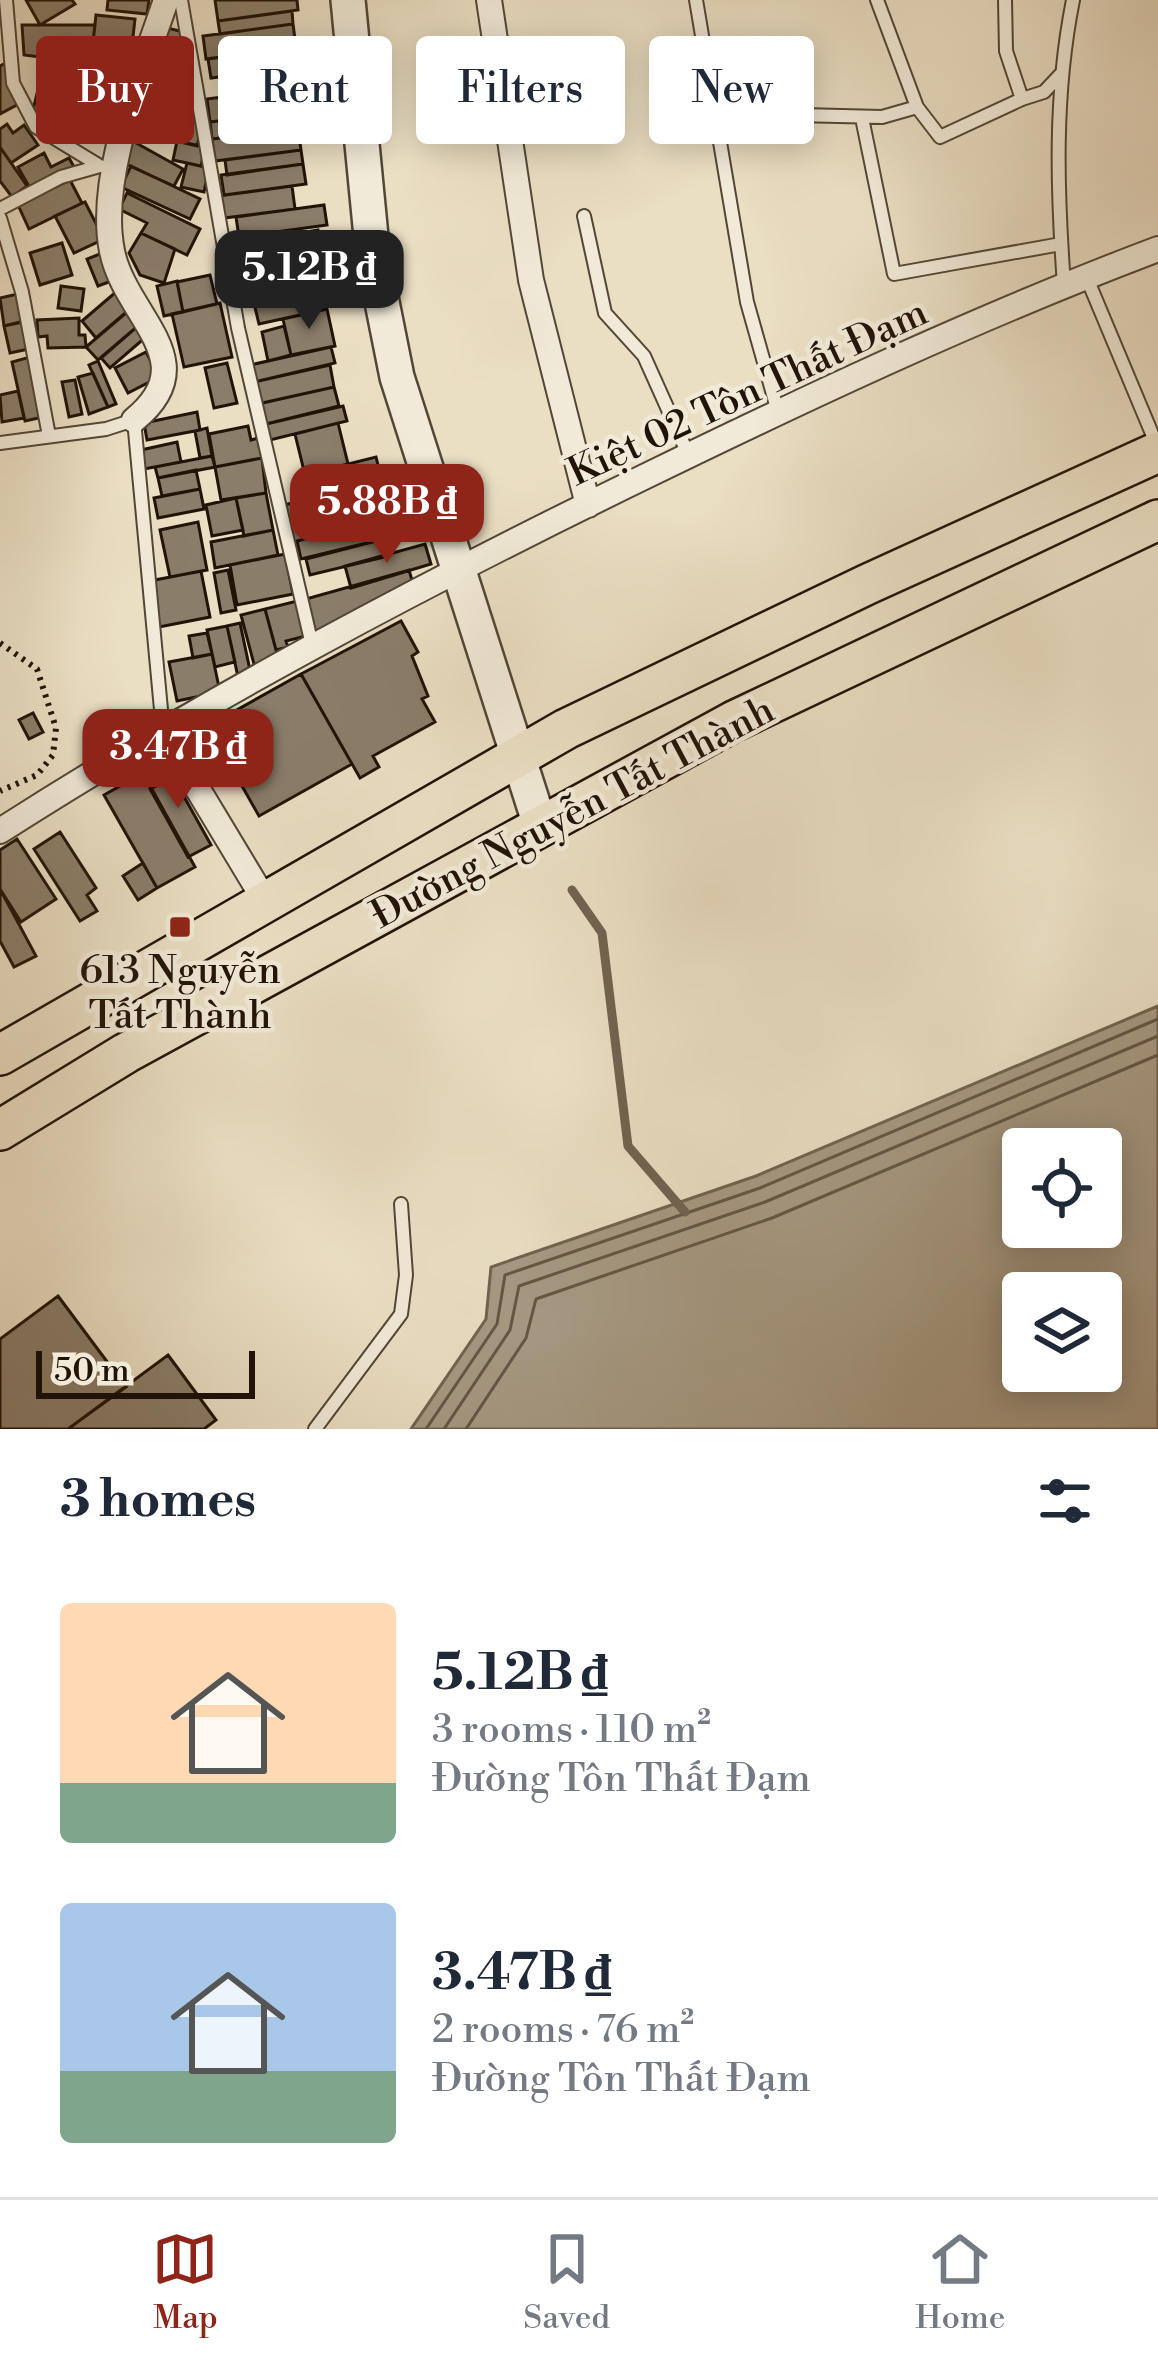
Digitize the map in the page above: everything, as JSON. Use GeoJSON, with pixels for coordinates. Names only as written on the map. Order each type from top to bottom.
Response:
{"type":"FeatureCollection","features":[{"type":"Feature","properties":{"kind":"main road","name":"Đường Nguyễn Tất Thành"},"geometry":{"type":"LineString","coordinates":[[0,1055],[515,756],[868,584],[1158,451]]}},
{"type":"Feature","properties":{"kind":"main road","name":"Đường Nguyễn Tất Thành"},"geometry":{"type":"LineString","coordinates":[[0,1130],[126,1053],[734,721],[1158,520]]}},
{"type":"Feature","properties":{"kind":"street"},"geometry":{"type":"LineString","coordinates":[[134,420],[156,402],[166,384],[163,354],[113,257],[106,214],[109,163],[166,0]]}},
{"type":"Feature","properties":{"kind":"street"},"geometry":{"type":"LineString","coordinates":[[347,0],[373,257],[397,377],[540,825]]}},
{"type":"Feature","properties":{"kind":"street"},"geometry":{"type":"LineString","coordinates":[[489,0],[531,280],[588,505]]}},
{"type":"Feature","properties":{"kind":"street","name":"Kiệt 02 Tôn Thất Đạm"},"geometry":{"type":"LineString","coordinates":[[0,831],[164,733],[457,570],[778,412],[1158,249]]}},
{"type":"Feature","properties":{"kind":"street"},"geometry":{"type":"LineString","coordinates":[[164,733],[264,899]]}},
{"type":"Feature","properties":{"kind":"lane"},"geometry":{"type":"LineString","coordinates":[[6,0],[13,83],[37,128],[109,163]]}},
{"type":"Feature","properties":{"kind":"lane"},"geometry":{"type":"LineString","coordinates":[[181,0],[238,328],[313,650]]}},
{"type":"Feature","properties":{"kind":"lane"},"geometry":{"type":"LineString","coordinates":[[696,0],[702,36]]}},
{"type":"Feature","properties":{"kind":"lane"},"geometry":{"type":"LineString","coordinates":[[877,0],[917,106],[940,136],[1044,92],[1061,74]]}},
{"type":"Feature","properties":{"kind":"lane"},"geometry":{"type":"LineString","coordinates":[[1005,0],[1006,51],[1022,99]]}},
{"type":"Feature","properties":{"kind":"lane"},"geometry":{"type":"LineString","coordinates":[[1073,0],[1061,74],[1056,189],[1061,244],[1158,451]]}},
{"type":"Feature","properties":{"kind":"lane"},"geometry":{"type":"LineString","coordinates":[[814,116],[897,116],[917,106]]}},
{"type":"Feature","properties":{"kind":"lane"},"geometry":{"type":"LineString","coordinates":[[862,118],[893,274],[1061,244]]}},
{"type":"Feature","properties":{"kind":"lane"},"geometry":{"type":"LineString","coordinates":[[720,144],[747,302],[778,412]]}},
{"type":"Feature","properties":{"kind":"lane"},"geometry":{"type":"LineString","coordinates":[[49,436],[22,292],[0,213],[62,177],[109,163]]}},
{"type":"Feature","properties":{"kind":"lane"},"geometry":{"type":"LineString","coordinates":[[584,215],[605,313],[644,356],[689,455]]}},
{"type":"Feature","properties":{"kind":"lane"},"geometry":{"type":"LineString","coordinates":[[0,443],[134,420],[164,733]]}},
{"type":"Feature","properties":{"kind":"lane"},"geometry":{"type":"LineString","coordinates":[[315,1429],[400,1314],[406,1276],[401,1204]]}},
{"type":"Feature","properties":{"kind":"path"},"geometry":{"type":"LineString","coordinates":[[0,643],[37,668],[56,728],[53,755],[37,775],[0,791]]}},
{"type":"Feature","properties":{"kind":"water"},"geometry":{"type":"Polygon","coordinates":[[[1158,1006],[1158,1429],[411,1429],[486,1319],[491,1267],[756,1176],[1158,1006]]]}},
{"type":"Feature","properties":{"kind":"building"},"geometry":{"type":"Polygon","coordinates":[[[26,0],[72,0],[75,4],[40,25],[26,0]]]}},
{"type":"Feature","properties":{"kind":"building"},"geometry":{"type":"Polygon","coordinates":[[[108,0],[149,0],[147,14],[107,10],[108,0]]]}},
{"type":"Feature","properties":{"kind":"building"},"geometry":{"type":"Polygon","coordinates":[[[215,0],[297,0],[298,10],[218,21],[215,0]]]}},
{"type":"Feature","properties":{"kind":"building"},"geometry":{"type":"Polygon","coordinates":[[[292,11],[293,24],[220,34],[218,21],[292,11]]]}},
{"type":"Feature","properties":{"kind":"building"},"geometry":{"type":"Polygon","coordinates":[[[96,15],[135,19],[133,36],[94,36],[96,15]]]}},
{"type":"Feature","properties":{"kind":"building"},"geometry":{"type":"Polygon","coordinates":[[[293,24],[295,36],[218,36],[218,57],[206,59],[203,36],[293,24]]]}},
{"type":"Feature","properties":{"kind":"building"},"geometry":{"type":"Polygon","coordinates":[[[22,25],[95,25],[94,36],[36,36],[36,56],[24,55],[22,25]]]}},
{"type":"Feature","properties":{"kind":"building"},"geometry":{"type":"Polygon","coordinates":[[[159,26],[184,32],[183,36],[157,36],[159,26]]]}},
{"type":"Feature","properties":{"kind":"building"},"geometry":{"type":"Polygon","coordinates":[[[218,58],[218,77],[211,78],[208,59],[218,58]]]}},
{"type":"Feature","properties":{"kind":"building"},"geometry":{"type":"Polygon","coordinates":[[[8,62],[28,99],[0,114],[0,66],[8,62]]]}},
{"type":"Feature","properties":{"kind":"building"},"geometry":{"type":"Polygon","coordinates":[[[218,98],[218,121],[210,122],[207,99],[218,98]]]}},
{"type":"Feature","properties":{"kind":"building"},"geometry":{"type":"Polygon","coordinates":[[[218,121],[218,138],[212,139],[210,122],[218,121]]]}},
{"type":"Feature","properties":{"kind":"building"},"geometry":{"type":"Polygon","coordinates":[[[194,122],[202,124],[197,146],[188,144],[194,144],[194,122]]]}},
{"type":"Feature","properties":{"kind":"building"},"geometry":{"type":"Polygon","coordinates":[[[7,124],[13,133],[24,125],[38,145],[11,163],[0,147],[0,129],[7,124]]]}},
{"type":"Feature","properties":{"kind":"building"},"geometry":{"type":"Polygon","coordinates":[[[218,138],[218,144],[300,144],[301,150],[215,161],[212,139],[218,138]]]}},
{"type":"Feature","properties":{"kind":"building"},"geometry":{"type":"Polygon","coordinates":[[[127,144],[138,144],[183,169],[174,186],[119,161],[127,144]]]}},
{"type":"Feature","properties":{"kind":"building"},"geometry":{"type":"Polygon","coordinates":[[[176,144],[205,147],[201,166],[173,160],[176,144]]]}},
{"type":"Feature","properties":{"kind":"building"},"geometry":{"type":"Polygon","coordinates":[[[0,147],[27,186],[12,197],[0,181],[0,147]]]}},
{"type":"Feature","properties":{"kind":"building"},"geometry":{"type":"Polygon","coordinates":[[[301,150],[303,164],[227,175],[225,160],[301,150]]]}},
{"type":"Feature","properties":{"kind":"building"},"geometry":{"type":"Polygon","coordinates":[[[44,153],[51,167],[69,158],[74,167],[31,190],[18,167],[44,153]]]}},
{"type":"Feature","properties":{"kind":"building"},"geometry":{"type":"Polygon","coordinates":[[[187,163],[209,168],[204,192],[181,187],[187,163]]]}},
{"type":"Feature","properties":{"kind":"building"},"geometry":{"type":"Polygon","coordinates":[[[303,164],[306,184],[224,195],[221,175],[303,164]]]}},
{"type":"Feature","properties":{"kind":"building"},"geometry":{"type":"Polygon","coordinates":[[[131,166],[200,199],[190,219],[121,187],[131,166]]]}},
{"type":"Feature","properties":{"kind":"building"},"geometry":{"type":"Polygon","coordinates":[[[70,180],[82,203],[29,229],[18,205],[70,180]]]}},
{"type":"Feature","properties":{"kind":"building"},"geometry":{"type":"Polygon","coordinates":[[[292,186],[295,209],[224,218],[218,196],[292,186]]]}},
{"type":"Feature","properties":{"kind":"building"},"geometry":{"type":"Polygon","coordinates":[[[127,193],[200,229],[187,255],[141,233],[147,223],[119,209],[127,193]]]}},
{"type":"Feature","properties":{"kind":"building"},"geometry":{"type":"Polygon","coordinates":[[[85,202],[104,239],[74,253],[55,216],[85,202]]]}},
{"type":"Feature","properties":{"kind":"building"},"geometry":{"type":"Polygon","coordinates":[[[324,205],[327,225],[239,237],[236,217],[324,205]]]}},
{"type":"Feature","properties":{"kind":"building"},"geometry":{"type":"Polygon","coordinates":[[[318,230],[322,247],[283,254],[280,237],[318,230]]]}},
{"type":"Feature","properties":{"kind":"building"},"geometry":{"type":"Polygon","coordinates":[[[141,233],[175,249],[164,283],[140,275],[129,253],[141,233]]]}},
{"type":"Feature","properties":{"kind":"building"},"geometry":{"type":"Polygon","coordinates":[[[62,243],[72,275],[40,285],[30,253],[62,243]]]}},
{"type":"Feature","properties":{"kind":"building"},"geometry":{"type":"Polygon","coordinates":[[[262,243],[266,262],[232,270],[227,250],[262,243]]]}},
{"type":"Feature","properties":{"kind":"building"},"geometry":{"type":"Polygon","coordinates":[[[105,252],[117,279],[98,286],[87,259],[105,252]]]}},
{"type":"Feature","properties":{"kind":"building"},"geometry":{"type":"Polygon","coordinates":[[[292,256],[296,276],[236,290],[232,270],[292,256]]]}},
{"type":"Feature","properties":{"kind":"building"},"geometry":{"type":"Polygon","coordinates":[[[318,271],[327,309],[259,324],[250,287],[318,271]]]}},
{"type":"Feature","properties":{"kind":"building"},"geometry":{"type":"Polygon","coordinates":[[[210,275],[217,304],[183,312],[177,282],[210,275]]]}},
{"type":"Feature","properties":{"kind":"building"},"geometry":{"type":"Polygon","coordinates":[[[177,281],[183,312],[164,316],[157,286],[177,281]]]}},
{"type":"Feature","properties":{"kind":"building"},"geometry":{"type":"Polygon","coordinates":[[[61,286],[84,289],[81,311],[58,308],[61,286]]]}},
{"type":"Feature","properties":{"kind":"building"},"geometry":{"type":"Polygon","coordinates":[[[116,292],[130,309],[96,338],[82,321],[116,292]]]}},
{"type":"Feature","properties":{"kind":"building"},"geometry":{"type":"Polygon","coordinates":[[[22,293],[28,320],[4,326],[0,298],[22,293]]]}},
{"type":"Feature","properties":{"kind":"building"},"geometry":{"type":"Polygon","coordinates":[[[220,303],[232,357],[184,367],[172,314],[220,303]]]}},
{"type":"Feature","properties":{"kind":"building"},"geometry":{"type":"Polygon","coordinates":[[[327,309],[335,346],[291,355],[283,319],[327,309]]]}},
{"type":"Feature","properties":{"kind":"building"},"geometry":{"type":"Polygon","coordinates":[[[127,312],[139,325],[98,360],[86,347],[127,312]]]}},
{"type":"Feature","properties":{"kind":"building"},"geometry":{"type":"Polygon","coordinates":[[[79,318],[79,335],[85,335],[86,347],[48,348],[47,336],[38,337],[37,320],[79,318]]]}},
{"type":"Feature","properties":{"kind":"building"},"geometry":{"type":"Polygon","coordinates":[[[32,320],[38,347],[10,353],[4,326],[32,320]]]}},
{"type":"Feature","properties":{"kind":"building"},"geometry":{"type":"Polygon","coordinates":[[[139,325],[147,336],[110,368],[101,358],[139,325]]]}},
{"type":"Feature","properties":{"kind":"building"},"geometry":{"type":"Polygon","coordinates":[[[284,326],[291,355],[268,361],[262,332],[284,326]]]}},
{"type":"Feature","properties":{"kind":"building"},"geometry":{"type":"Polygon","coordinates":[[[331,347],[335,363],[254,382],[250,365],[331,347]]]}},
{"type":"Feature","properties":{"kind":"building"},"geometry":{"type":"Polygon","coordinates":[[[146,352],[159,377],[128,393],[115,368],[146,352]]]}},
{"type":"Feature","properties":{"kind":"building"},"geometry":{"type":"Polygon","coordinates":[[[30,357],[43,417],[25,421],[12,362],[30,357]]]}},
{"type":"Feature","properties":{"kind":"building"},"geometry":{"type":"Polygon","coordinates":[[[98,361],[116,404],[108,407],[89,365],[98,361]]]}},
{"type":"Feature","properties":{"kind":"building"},"geometry":{"type":"Polygon","coordinates":[[[227,363],[237,403],[214,408],[205,368],[227,363]]]}},
{"type":"Feature","properties":{"kind":"building"},"geometry":{"type":"Polygon","coordinates":[[[330,365],[334,387],[258,404],[254,382],[330,365]]]}},
{"type":"Feature","properties":{"kind":"building"},"geometry":{"type":"Polygon","coordinates":[[[93,373],[108,407],[89,414],[78,377],[93,373]]]}},
{"type":"Feature","properties":{"kind":"building"},"geometry":{"type":"Polygon","coordinates":[[[75,380],[82,414],[69,417],[62,382],[75,380]]]}},
{"type":"Feature","properties":{"kind":"building"},"geometry":{"type":"Polygon","coordinates":[[[334,387],[339,406],[262,425],[258,404],[334,387]]]}},
{"type":"Feature","properties":{"kind":"building"},"geometry":{"type":"Polygon","coordinates":[[[18,391],[24,418],[2,422],[0,395],[18,391]]]}},
{"type":"Feature","properties":{"kind":"building"},"geometry":{"type":"Polygon","coordinates":[[[343,406],[347,421],[266,441],[262,425],[343,406]]]}},
{"type":"Feature","properties":{"kind":"building"},"geometry":{"type":"Polygon","coordinates":[[[197,412],[200,430],[147,440],[144,423],[197,412]]]}},
{"type":"Feature","properties":{"kind":"building"},"geometry":{"type":"Polygon","coordinates":[[[338,423],[348,464],[305,475],[295,434],[338,423]]]}},
{"type":"Feature","properties":{"kind":"building"},"geometry":{"type":"Polygon","coordinates":[[[248,426],[251,440],[258,438],[262,458],[215,467],[209,434],[248,426]]]}},
{"type":"Feature","properties":{"kind":"building"},"geometry":{"type":"Polygon","coordinates":[[[207,428],[212,456],[200,458],[195,431],[207,428]]]}},
{"type":"Feature","properties":{"kind":"building"},"geometry":{"type":"Polygon","coordinates":[[[177,442],[181,462],[144,469],[141,450],[177,442]]]}},
{"type":"Feature","properties":{"kind":"building"},"geometry":{"type":"Polygon","coordinates":[[[212,456],[215,467],[158,478],[155,467],[212,456]]]}},
{"type":"Feature","properties":{"kind":"building"},"geometry":{"type":"Polygon","coordinates":[[[376,457],[382,481],[305,500],[300,476],[376,457]]]}},
{"type":"Feature","properties":{"kind":"building"},"geometry":{"type":"Polygon","coordinates":[[[262,458],[266,493],[221,500],[215,467],[262,458]]]}},
{"type":"Feature","properties":{"kind":"building"},"geometry":{"type":"Polygon","coordinates":[[[196,470],[200,489],[162,496],[158,478],[196,470]]]}},
{"type":"Feature","properties":{"kind":"building"},"geometry":{"type":"Polygon","coordinates":[[[371,483],[375,496],[287,518],[284,505],[371,483]]]}},
{"type":"Feature","properties":{"kind":"building"},"geometry":{"type":"Polygon","coordinates":[[[200,489],[204,509],[158,518],[154,498],[200,489]]]}},
{"type":"Feature","properties":{"kind":"building"},"geometry":{"type":"Polygon","coordinates":[[[266,493],[273,530],[244,536],[236,498],[266,493]]]}},
{"type":"Feature","properties":{"kind":"building"},"geometry":{"type":"Polygon","coordinates":[[[369,497],[375,522],[293,542],[287,518],[369,497]]]}},
{"type":"Feature","properties":{"kind":"building"},"geometry":{"type":"Polygon","coordinates":[[[236,498],[243,530],[212,536],[206,505],[236,498]]]}},
{"type":"Feature","properties":{"kind":"building"},"geometry":{"type":"Polygon","coordinates":[[[198,522],[207,570],[170,577],[160,530],[198,522]]]}},
{"type":"Feature","properties":{"kind":"building"},"geometry":{"type":"Polygon","coordinates":[[[375,522],[379,540],[301,559],[297,541],[375,522]]]}},
{"type":"Feature","properties":{"kind":"building"},"geometry":{"type":"Polygon","coordinates":[[[273,530],[278,555],[215,568],[211,542],[273,530]]]}},
{"type":"Feature","properties":{"kind":"building"},"geometry":{"type":"Polygon","coordinates":[[[384,539],[389,556],[310,575],[306,559],[384,539]]]}},
{"type":"Feature","properties":{"kind":"building"},"geometry":{"type":"Polygon","coordinates":[[[425,544],[431,564],[351,588],[345,566],[425,544]]]}},
{"type":"Feature","properties":{"kind":"building"},"geometry":{"type":"Polygon","coordinates":[[[285,554],[293,594],[237,605],[230,565],[285,554]]]}},
{"type":"Feature","properties":{"kind":"building"},"geometry":{"type":"Polygon","coordinates":[[[228,570],[236,610],[221,613],[214,573],[228,570]]]}},
{"type":"Feature","properties":{"kind":"building"},"geometry":{"type":"Polygon","coordinates":[[[409,570],[414,587],[317,639],[306,599],[409,570]]]}},
{"type":"Feature","properties":{"kind":"building"},"geometry":{"type":"Polygon","coordinates":[[[201,571],[210,617],[159,627],[150,581],[201,571]]]}},
{"type":"Feature","properties":{"kind":"building"},"geometry":{"type":"Polygon","coordinates":[[[297,601],[306,636],[286,641],[288,647],[276,650],[265,609],[297,601]]]}},
{"type":"Feature","properties":{"kind":"building"},"geometry":{"type":"Polygon","coordinates":[[[265,609],[279,661],[255,668],[241,615],[265,609]]]}},
{"type":"Feature","properties":{"kind":"building"},"geometry":{"type":"Polygon","coordinates":[[[401,621],[418,652],[412,656],[428,696],[422,699],[435,722],[373,756],[379,767],[360,778],[301,674],[401,621]]]}},
{"type":"Feature","properties":{"kind":"building"},"geometry":{"type":"Polygon","coordinates":[[[240,623],[251,675],[238,677],[227,626],[240,623]]]}},
{"type":"Feature","properties":{"kind":"building"},"geometry":{"type":"Polygon","coordinates":[[[227,626],[235,662],[215,667],[207,630],[227,626]]]}},
{"type":"Feature","properties":{"kind":"building"},"geometry":{"type":"Polygon","coordinates":[[[207,633],[212,654],[193,658],[189,636],[207,633]]]}},
{"type":"Feature","properties":{"kind":"building"},"geometry":{"type":"Polygon","coordinates":[[[212,654],[220,692],[177,701],[169,662],[212,654]]]}},
{"type":"Feature","properties":{"kind":"building"},"geometry":{"type":"Polygon","coordinates":[[[301,674],[352,764],[259,816],[208,726],[301,674]]]}},
{"type":"Feature","properties":{"kind":"building"},"geometry":{"type":"Polygon","coordinates":[[[33,713],[43,732],[29,739],[19,720],[33,713]]]}},
{"type":"Feature","properties":{"kind":"building"},"geometry":{"type":"Polygon","coordinates":[[[163,759],[211,845],[188,857],[150,789],[160,784],[150,766],[163,759]]]}},
{"type":"Feature","properties":{"kind":"building"},"geometry":{"type":"Polygon","coordinates":[[[143,773],[195,867],[157,888],[104,795],[143,773]]]}},
{"type":"Feature","properties":{"kind":"building"},"geometry":{"type":"Polygon","coordinates":[[[60,832],[96,888],[87,895],[97,911],[80,921],[34,849],[60,832]]]}},
{"type":"Feature","properties":{"kind":"building"},"geometry":{"type":"Polygon","coordinates":[[[17,839],[56,899],[21,922],[0,889],[0,850],[17,839]]]}},
{"type":"Feature","properties":{"kind":"building"},"geometry":{"type":"Polygon","coordinates":[[[143,863],[157,888],[138,900],[123,876],[143,863]]]}},
{"type":"Feature","properties":{"kind":"building"},"geometry":{"type":"Polygon","coordinates":[[[0,889],[36,956],[14,967],[0,941],[0,889]]]}},
{"type":"Feature","properties":{"kind":"building"},"geometry":{"type":"Polygon","coordinates":[[[58,1296],[126,1387],[68,1429],[0,1429],[0,1339],[58,1296]]]}},
{"type":"Feature","properties":{"kind":"building"},"geometry":{"type":"Polygon","coordinates":[[[168,1355],[216,1420],[204,1429],[68,1429],[168,1355]]]}},
{"type":"Feature","properties":{"kind":"waterway"},"geometry":{"type":"LineString","coordinates":[[572,890],[602,933],[628,1146],[685,1212]]}},
{"type":"Feature","properties":{"kind":"place","name":"613 Nguyễn Tất Thành"},"geometry":{"type":"Point","coordinates":[180,927]}}]}
